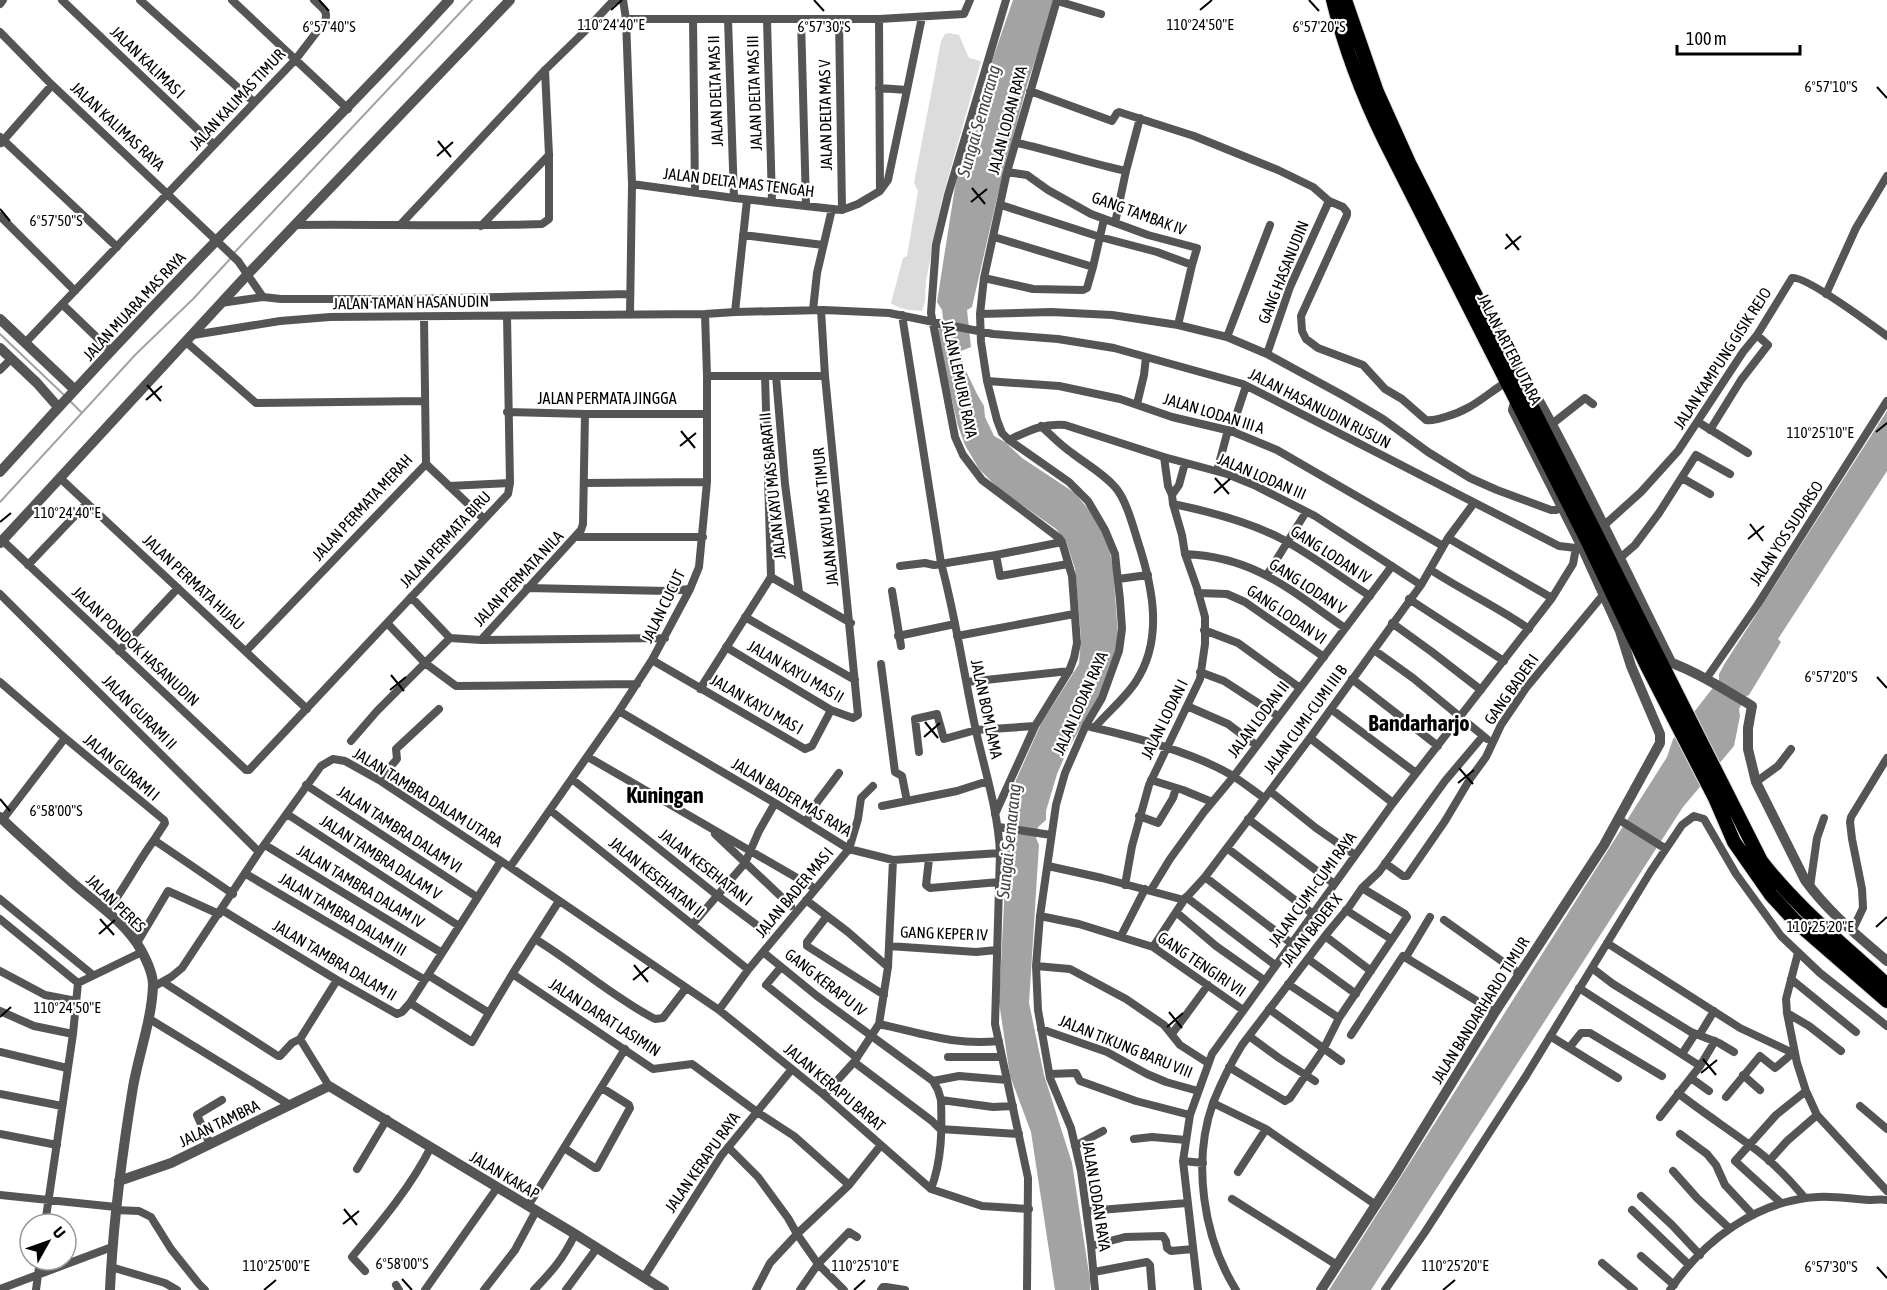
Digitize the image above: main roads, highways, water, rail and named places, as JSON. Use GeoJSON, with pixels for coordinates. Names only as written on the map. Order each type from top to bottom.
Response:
{"type":"FeatureCollection","features":[{"type":"Feature","properties":{"kind":"highway","name":"JALAN ARTERI UTARA"},"geometry":{"type":"LineString","coordinates":[[1333,0],[1350,58],[1369,108],[1508,381],[1522,398]]}},
{"type":"Feature","properties":{"kind":"highway","name":"JALAN ARTERI UTARA"},"geometry":{"type":"LineString","coordinates":[[1345,0],[1377,92],[1390,122],[1588,538],[1630,643],[1675,706]]}},
{"type":"Feature","properties":{"kind":"highway","name":"JALAN ARTERI UTARA"},"geometry":{"type":"LineString","coordinates":[[1588,538],[1665,660],[1675,706]]}},
{"type":"Feature","properties":{"kind":"highway"},"geometry":{"type":"LineString","coordinates":[[1675,706],[1720,795],[1761,861],[1780,886],[1803,909],[1887,985]]}},
{"type":"Feature","properties":{"kind":"highway"},"geometry":{"type":"LineString","coordinates":[[1720,795],[1734,842],[1771,895],[1824,948],[1887,1001]]}},
{"type":"Feature","properties":{"kind":"water","name":"Sungai Semarang"},"geometry":{"type":"Polygon","coordinates":[[[1013,0],[1055,0],[1027,85],[997,198],[972,307],[967,310],[971,347],[961,351],[964,367],[984,406],[985,417],[994,436],[1005,442],[1022,458],[1075,493],[1100,528],[1109,547],[1113,568],[1119,648],[1108,681],[1068,749],[1057,774],[1046,811],[1046,820],[1038,827],[1036,838],[1039,845],[1029,1003],[1044,1075],[1072,1163],[1090,1290],[1055,1290],[1031,1132],[1010,1076],[999,1002],[1007,845],[1015,837],[1016,825],[1009,818],[1016,780],[1041,724],[1079,664],[1081,638],[1075,569],[1066,541],[1056,529],[998,488],[979,469],[965,445],[958,426],[936,330],[944,326],[942,310],[937,302],[955,187],[970,125],[1013,0]]]}},
{"type":"Feature","properties":{"kind":"water"},"geometry":{"type":"Polygon","coordinates":[[[1887,411],[1887,471],[1778,639],[1781,642],[1749,695],[1746,696],[1739,709],[1740,716],[1734,746],[1683,807],[1371,1290],[1329,1290],[1667,757],[1673,739],[1719,680],[1719,674],[1725,663],[1887,411]]]}},
{"type":"Feature","properties":{"kind":"waterway"},"geometry":{"type":"LineString","coordinates":[[234,253],[472,0]]}},
{"type":"Feature","properties":{"kind":"waterway"},"geometry":{"type":"LineString","coordinates":[[0,502],[136,354],[193,299],[231,258]]}},
{"type":"Feature","properties":{"kind":"waterway"},"geometry":{"type":"LineString","coordinates":[[0,334],[64,395]]}},
{"type":"Feature","properties":{"kind":"waterway"},"geometry":{"type":"LineString","coordinates":[[70,401],[81,412]]}},
{"type":"Feature","properties":{"kind":"district","name":"Bandarharjo"},"geometry":{"type":"Point","coordinates":[1419,723]}},
{"type":"Feature","properties":{"kind":"district","name":"Kuningan"},"geometry":{"type":"Point","coordinates":[665,795]}}]}
